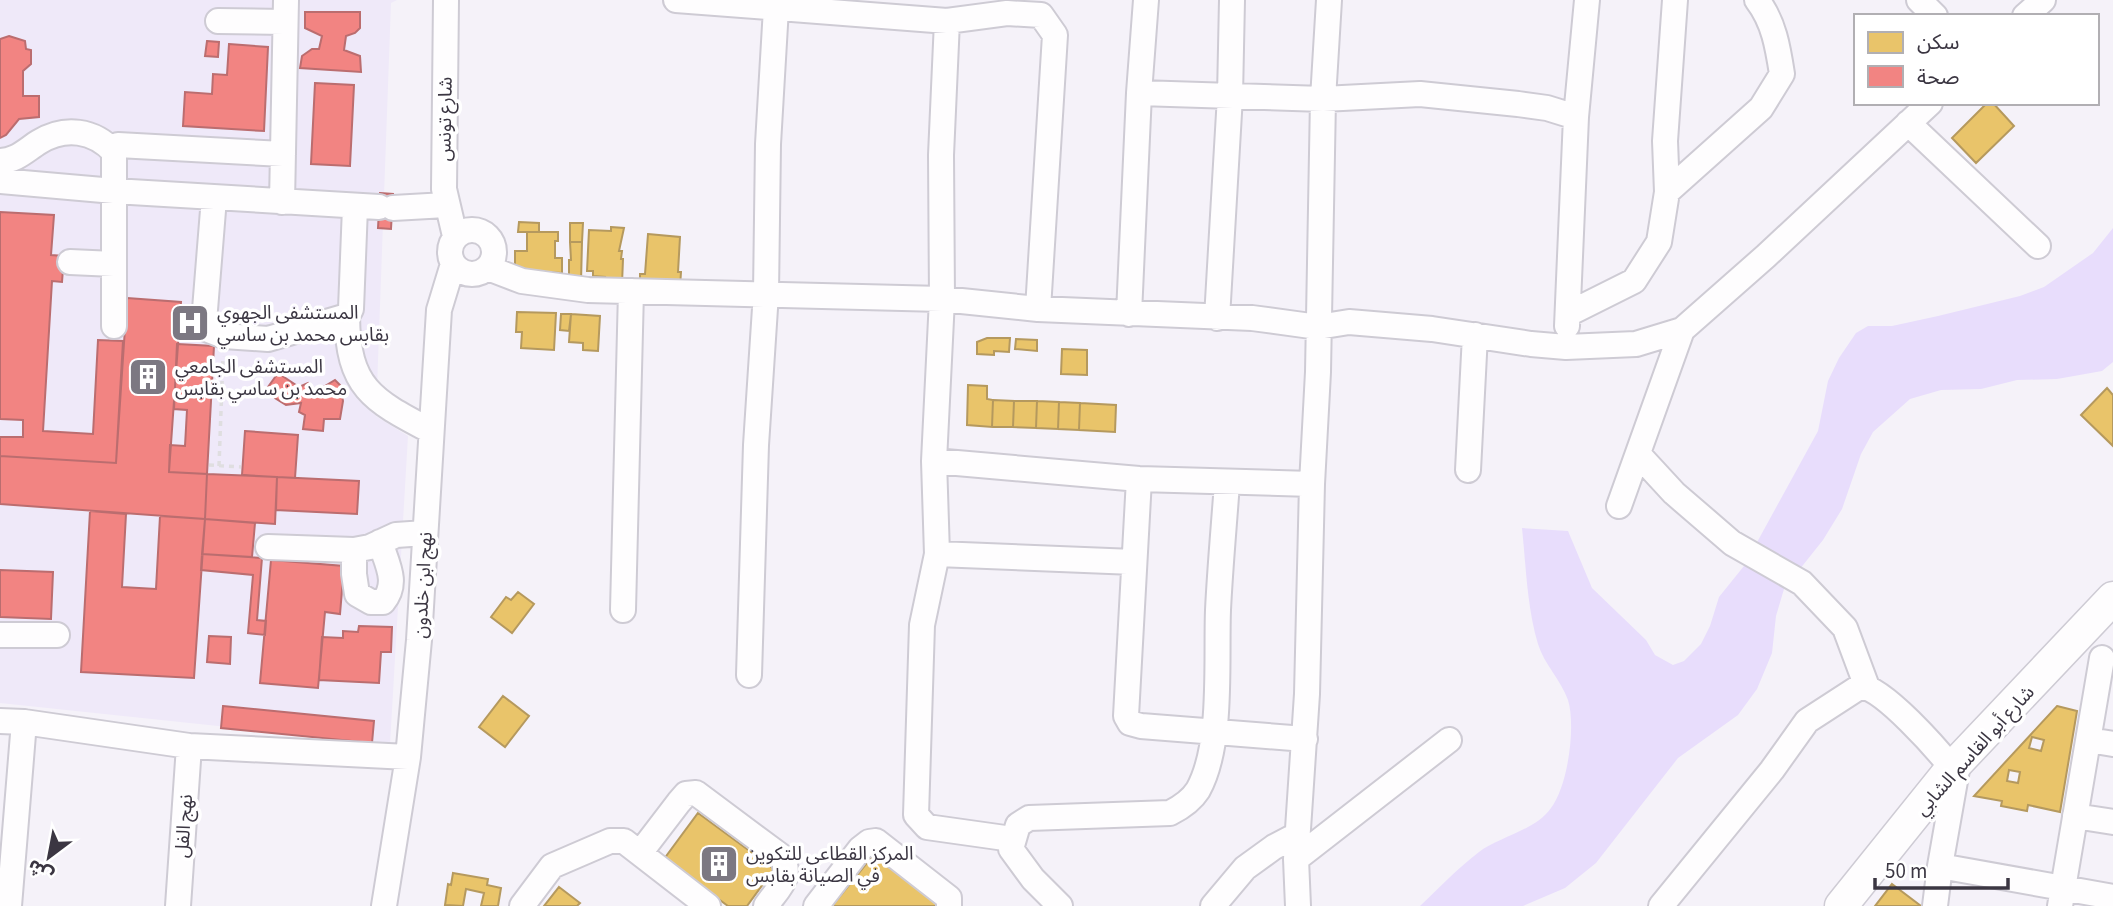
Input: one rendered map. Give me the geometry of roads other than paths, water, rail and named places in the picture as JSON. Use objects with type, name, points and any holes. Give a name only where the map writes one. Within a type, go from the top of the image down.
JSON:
[{"type":"main road","name":"شارع أبو القاسم الشابي","points":[[1841,906],[1955,766],[2113,598]]},
{"type":"street","name":"شارع تونس","points":[[446,0],[444,167],[446,205],[455,236]]},
{"type":"street","points":[[676,0],[947,21],[1007,13],[1041,15],[1055,35],[1038,309]]},
{"type":"street","points":[[1129,314],[1146,0]]},
{"type":"street","points":[[1217,318],[1230,96],[1232,0]]},
{"type":"street","points":[[1298,906],[1296,847],[1305,739],[1318,372],[1323,99],[1329,0]]},
{"type":"street","points":[[1566,347],[1576,117],[1587,0]]},
{"type":"street","points":[[1568,314],[1634,281],[1659,242],[1667,192],[1665,141],[1675,0]]},
{"type":"street","points":[[1667,192],[1760,107],[1782,75],[1777,45],[1766,11],[1757,0]]},
{"type":"street","points":[[1919,0],[1933,14]]},
{"type":"street","points":[[2027,14],[2043,0]]},
{"type":"street","points":[[749,675],[757,433],[766,293],[768,144],[776,8]]},
{"type":"street","points":[[218,21],[285,11],[282,202]]},
{"type":"street","points":[[947,21],[941,155],[942,299],[934,461],[937,554],[922,625],[916,815],[927,827],[1012,839]]},
{"type":"street","points":[[1139,93],[1323,99],[1420,94],[1518,103],[1576,117]]},
{"type":"street","points":[[488,268],[522,281],[550,286],[631,291],[942,299],[1038,309],[1252,318],[1318,327],[1349,322],[1433,329],[1566,347],[1636,344],[1682,330],[1766,256],[1928,105]]},
{"type":"street","points":[[1908,123],[2038,246]]},
{"type":"street","points":[[0,161],[9,161],[42,140],[79,131],[105,142],[114,152]]},
{"type":"street","points":[[114,326],[114,152],[118,145],[283,154]]},
{"type":"street","points":[[0,181],[282,202],[376,207],[446,205]]},
{"type":"street","points":[[214,198],[204,322],[206,329],[224,336],[268,339],[348,316]]},
{"type":"street","points":[[376,207],[348,316],[351,359],[366,387],[385,407],[431,431]]},
{"type":"street","points":[[471,229],[487,236],[494,252],[488,268],[481,272],[466,273],[453,264],[449,250],[455,236],[471,229]]},
{"type":"street","points":[[70,262],[114,264]]},
{"type":"street","name":"نهج ابن خلدون","points":[[384,906],[408,757],[439,310],[453,264]]},
{"type":"street","points":[[623,610],[631,291]]},
{"type":"street","points":[[1619,506],[1682,330]]},
{"type":"street","points":[[1468,470],[1475,335]]},
{"type":"street","points":[[1638,454],[1674,492],[1732,543],[1802,583],[1845,628],[1867,687],[1955,766],[1935,906]]},
{"type":"street","points":[[934,461],[1139,479],[1312,484]]},
{"type":"street","points":[[1139,479],[1126,716],[1130,723],[1305,739]]},
{"type":"street","points":[[1060,906],[1018,861],[1011,849],[1018,825],[1029,818],[1170,813],[1186,805],[1198,790],[1207,767],[1214,732],[1218,608],[1227,483]]},
{"type":"street","points":[[268,547],[354,550],[370,547],[396,535],[425,533]]},
{"type":"street","points":[[354,550],[357,594],[371,602],[383,602],[392,589],[380,542]]},
{"type":"street","points":[[937,554],[1133,562]]},
{"type":"street","points":[[0,635],[57,635]]},
{"type":"street","points":[[2061,897],[2075,816],[2101,742],[2107,659],[2078,637]]},
{"type":"street","points":[[1661,906],[1772,770],[1807,721],[1861,686],[1867,687]]},
{"type":"street","points":[[9,906],[12,722],[189,746],[408,757]]},
{"type":"street","points":[[1213,906],[1245,868],[1274,847],[1296,847],[1449,740]]},
{"type":"street","name":"نهج الفل","points":[[178,906],[189,746]]},
{"type":"street","points":[[640,853],[679,802],[687,794],[696,793],[782,856],[788,874],[766,906]]},
{"type":"street","points":[[2075,816],[2113,822]]},
{"type":"street","points":[[522,906],[552,866],[610,841],[624,841],[708,906]]},
{"type":"street","points":[[816,906],[860,849],[869,842],[876,841],[949,898],[949,906]]},
{"type":"street","points":[[1940,866],[2061,897],[2113,897]]},
{"type":"place","name":"المستشفى الجهوي بقابس محمد بن ساسي","points":[[190,323]]},
{"type":"place","name":"المستشفى الجامعي محمد بن ساسي بقابس","points":[[148,377]]},
{"type":"place","name":"المركز القطاعى للتكوين في الصيانة بقابس","points":[[719,864]]}]
